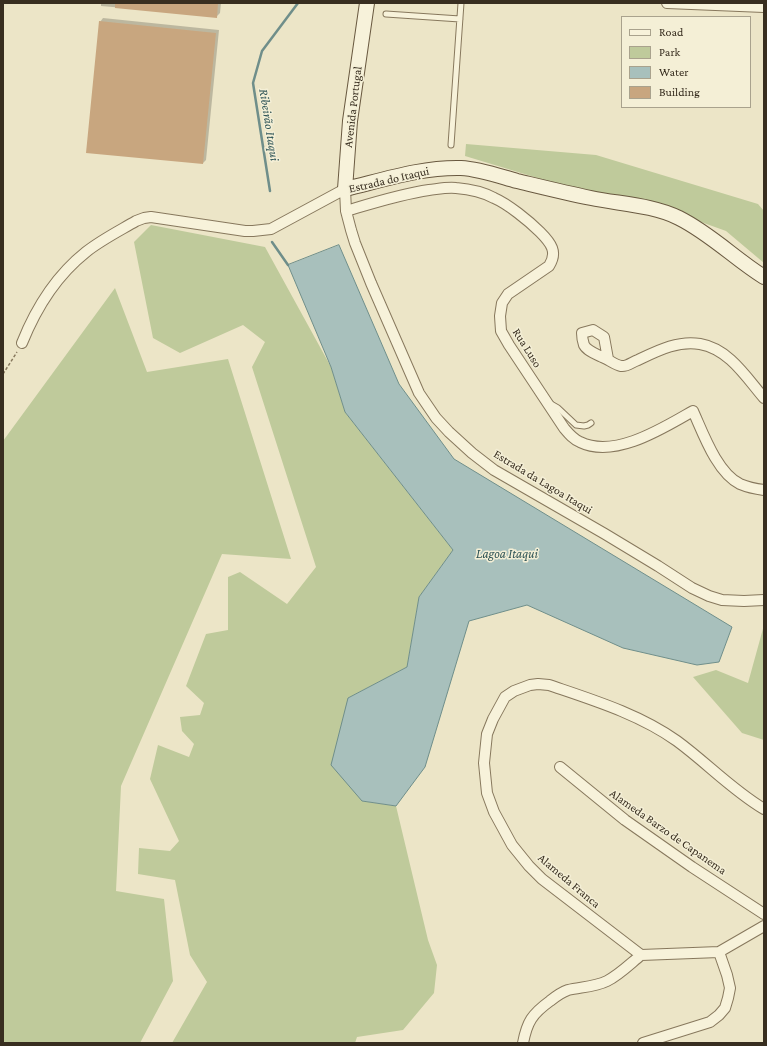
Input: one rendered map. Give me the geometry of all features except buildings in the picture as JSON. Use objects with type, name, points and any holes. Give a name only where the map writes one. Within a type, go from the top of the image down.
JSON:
[{"type":"street","name":"Avenida Portugal","points":[[346,211],[345,190],[350,121],[367,3]]},
{"type":"street","points":[[667,3],[764,7]]},
{"type":"street","name":"Estrada do Itaqui","points":[[22,343],[36,312],[63,273],[87,251],[136,221],[151,217],[245,231],[271,229],[345,190],[435,169],[461,168],[479,170],[556,191],[609,202],[635,205],[659,211],[679,218],[710,236],[764,277]]},
{"type":"street","name":"Rua Luso","points":[[346,211],[415,192],[441,188],[455,188],[473,191],[494,197],[506,205],[546,238],[552,248],[554,260],[550,266],[508,294],[502,303],[500,316],[501,331],[543,399],[571,437],[579,442],[597,447],[625,444],[644,437],[693,411],[711,450],[731,477],[740,484],[764,490]]},
{"type":"street","name":"Estrada da Lagoa Itaqui","points":[[346,211],[355,243],[371,283],[419,393],[436,418],[472,454],[494,470],[605,534],[692,588],[722,600],[764,600]]},
{"type":"street","points":[[608,360],[622,367],[678,344],[699,344],[710,347],[722,353],[736,364],[764,398]]},
{"type":"street","name":"Alameda Franca","points":[[641,955],[554,888],[529,866],[512,845],[494,812],[487,793],[484,764],[487,734],[493,719],[506,697],[514,691],[530,685],[549,685],[612,707],[654,727],[677,741],[740,793],[764,809]]},
{"type":"street","name":"Alameda Barzo de Capanema","points":[[560,767],[625,820],[692,867],[764,914]]},
{"type":"street","points":[[523,1043],[527,1027],[534,1015],[542,1006],[567,990],[605,982],[613,978],[641,955],[719,952],[764,926]]},
{"type":"street","points":[[643,1043],[710,1022],[725,1008],[730,988],[728,976],[719,952]]},
{"type":"lane","points":[[451,145],[461,3]]},
{"type":"lane","points":[[386,14],[460,19]]},
{"type":"lane","points":[[543,399],[558,408],[576,424],[584,426],[591,423]]},
{"type":"path","points":[[3,374],[22,343]]},
{"type":"green space","points":[[466,144],[596,155],[758,204],[764,211],[764,263],[726,231],[654,205],[574,189],[465,156]]},
{"type":"green space","points":[[151,225],[265,247],[331,367],[345,412],[453,550],[419,597],[407,667],[348,698],[362,801],[396,806],[428,940],[437,965],[434,993],[403,1030],[357,1037],[355,1043],[172,1043],[207,982],[190,955],[175,880],[138,874],[139,848],[170,851],[179,841],[150,779],[158,745],[189,757],[194,744],[182,731],[180,717],[200,715],[204,703],[186,686],[206,634],[228,630],[228,577],[240,572],[287,604],[316,567],[252,367],[265,342],[243,325],[180,353],[153,338],[134,242]]},
{"type":"green space","points":[[115,288],[147,372],[228,359],[291,559],[222,554],[121,786],[116,891],[164,899],[173,981],[140,1043],[3,1043],[3,441]]},
{"type":"green space","points":[[764,625],[764,740],[742,733],[693,677],[716,670],[748,683]]},
{"type":"water","name":"Lagoa Itaqui","points":[[339,245],[399,384],[454,459],[732,627],[719,662],[697,665],[623,648],[527,605],[469,621],[425,767],[396,806],[362,801],[331,765],[348,698],[407,667],[419,597],[453,550],[345,412],[331,367],[288,265]]},
{"type":"waterway","name":"Ribeirão Itaqui","points":[[270,191],[253,83],[262,51],[298,3]]},
{"type":"waterway","name":"Ribeirão Itaqui","points":[[272,242],[288,265]]}]
